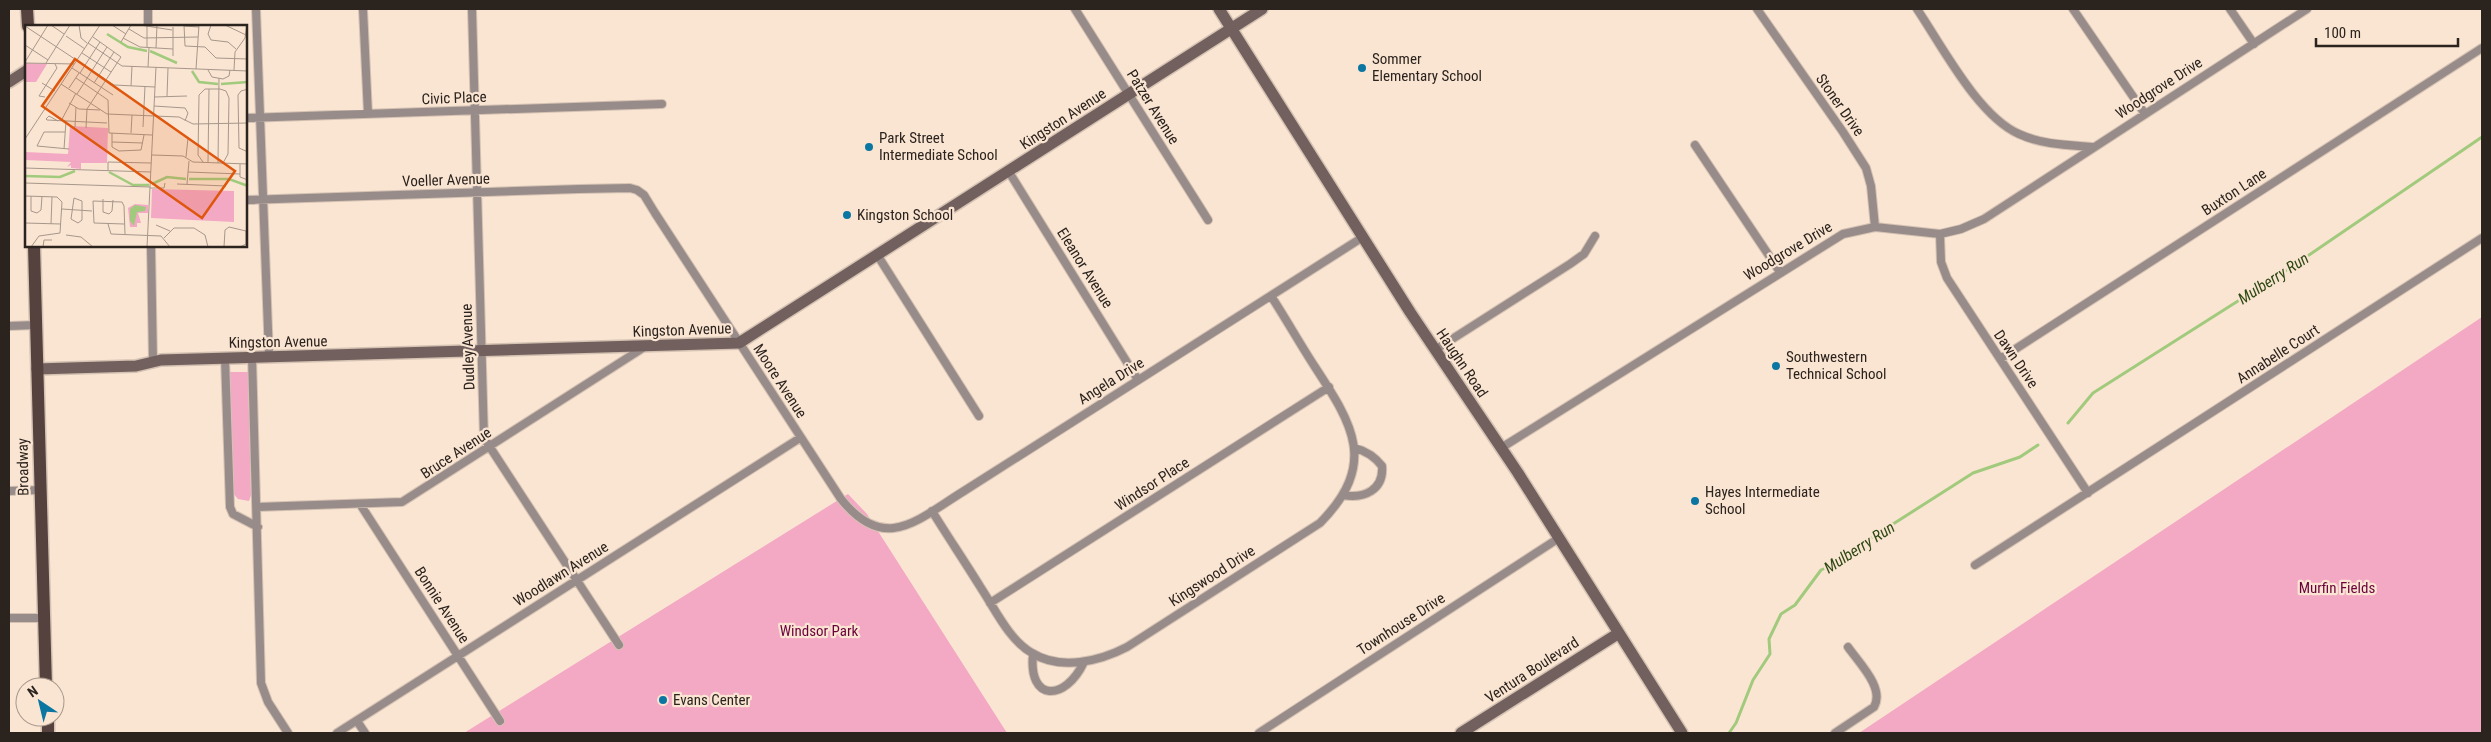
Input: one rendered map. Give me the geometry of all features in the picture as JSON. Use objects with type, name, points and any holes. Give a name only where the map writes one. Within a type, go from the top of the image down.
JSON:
[{"type":"main road","points":[[27,9],[28,25]]},
{"type":"main road","name":"Broadway","points":[[34,248],[46,677]]},
{"type":"street","points":[[148,9],[148,25]]},
{"type":"street","points":[[256,9],[269,356]]},
{"type":"street","points":[[363,9],[368,114]]},
{"type":"street","name":"Dudley Avenue","points":[[472,9],[484,438],[618,646]]},
{"type":"street","name":"Patzer Avenue","points":[[1075,9],[1208,220]]},
{"type":"street","name":"Haughn Road","points":[[1219,9],[1362,237],[1501,448],[1682,733]]},
{"type":"street","name":"Kingston Avenue","points":[[37,369],[136,366],[153,362],[269,356],[739,343],[1262,9]]},
{"type":"street","name":"Stoner Drive","points":[[1757,9],[1838,124],[1866,168],[1871,186],[1875,226]]},
{"type":"street","points":[[1917,9],[1972,91],[1997,120],[2013,131],[2032,139],[2058,145],[2094,147]]},
{"type":"street","points":[[2073,9],[2145,114]]},
{"type":"street","points":[[2230,9],[2254,44]]},
{"type":"street","name":"Woodgrove Drive","points":[[1501,448],[1843,234],[1875,226],[1940,234],[1956,231],[1984,219],[2306,9]]},
{"type":"street","name":"Buxton Lane","points":[[2000,359],[2482,48]]},
{"type":"street","points":[[9,82],[25,72]]},
{"type":"street","name":"Civic Place","points":[[248,118],[662,104]]},
{"type":"street","points":[[1695,145],[1780,272]]},
{"type":"street","name":"Eleanor Avenue","points":[[1009,172],[1138,380]]},
{"type":"street","name":"Voeller Avenue","points":[[248,200],[630,188],[644,195]]},
{"type":"street","name":"Moore Avenue","points":[[644,195],[841,499],[854,516],[868,524]]},
{"type":"street","name":"Dawn Drive","points":[[1940,234],[1942,262],[1947,278],[2088,493]]},
{"type":"street","points":[[1435,350],[1570,264],[1584,254],[1595,236]]},
{"type":"street","name":"Angela Drive","points":[[868,524],[877,528],[899,528],[908,525],[1362,237]]},
{"type":"street","name":"Annabelle Court","points":[[1975,565],[2482,238]]},
{"type":"street","points":[[150,248],[153,362]]},
{"type":"street","points":[[878,256],[979,416]]},
{"type":"street","name":"Kingswood Drive","points":[[1033,654],[1061,661],[1084,662],[1110,655],[1127,647],[1305,533],[1333,509],[1343,495],[1350,477],[1355,448],[1346,415],[1271,296]]},
{"type":"street","points":[[9,326],[36,325]]},
{"type":"street","name":"Bruce Avenue","points":[[257,507],[394,503],[410,499],[646,346]]},
{"type":"street","points":[[252,357],[261,683],[268,702],[288,733]]},
{"type":"street","points":[[225,358],[230,507],[233,514],[258,527]]},
{"type":"street","name":"Windsor Place","points":[[990,603],[1329,387]]},
{"type":"street","name":"Woodlawn Avenue","points":[[337,733],[800,438]]},
{"type":"street","points":[[1343,495],[1353,497],[1367,494],[1374,490],[1382,479],[1382,466],[1377,460],[1355,448]]},
{"type":"street","points":[[9,491],[40,490]]},
{"type":"street","name":"Bonnie Avenue","points":[[360,504],[500,721]]},
{"type":"street","points":[[932,511],[1005,625],[1033,654],[1035,677],[1042,688],[1049,692],[1060,691],[1079,672],[1084,662]]},
{"type":"street","name":"Townhouse Drive","points":[[1259,733],[1559,538]]},
{"type":"street","points":[[9,618],[44,618]]},
{"type":"street","name":"Ventura Boulevard","points":[[1461,733],[1619,633]]},
{"type":"street","points":[[1835,733],[1874,707],[1877,702],[1874,686],[1848,647]]},
{"type":"street","points":[[357,721],[365,733]]},
{"type":"green space","name":"Murfin Fields","points":[[2482,317],[2482,733],[1859,733]]},
{"type":"green space","points":[[230,372],[248,372],[251,495],[249,501],[238,499],[232,492]]},
{"type":"green space","name":"Windsor Park","points":[[848,494],[867,514],[1007,733],[464,733]]},
{"type":"waterway","name":"Mulberry Run","points":[[2068,423],[2093,393],[2290,268],[2482,137]]},
{"type":"waterway","name":"Mulberry Run","points":[[1729,733],[1736,723],[1753,680],[1770,654],[1769,639],[1781,614],[1795,605],[1821,570],[1848,558],[1868,540],[1973,473],[2020,457],[2038,445]]},
{"type":"place","name":"Sommer Elementary School","points":[[1362,68]]},
{"type":"place","name":"Park Street Intermediate School","points":[[869,147]]},
{"type":"place","name":"Kingston School","points":[[847,215]]},
{"type":"place","name":"Southwestern Technical School","points":[[1776,366]]},
{"type":"place","name":"Hayes Intermediate School","points":[[1695,501]]},
{"type":"place","name":"Evans Center","points":[[663,700]]}]
